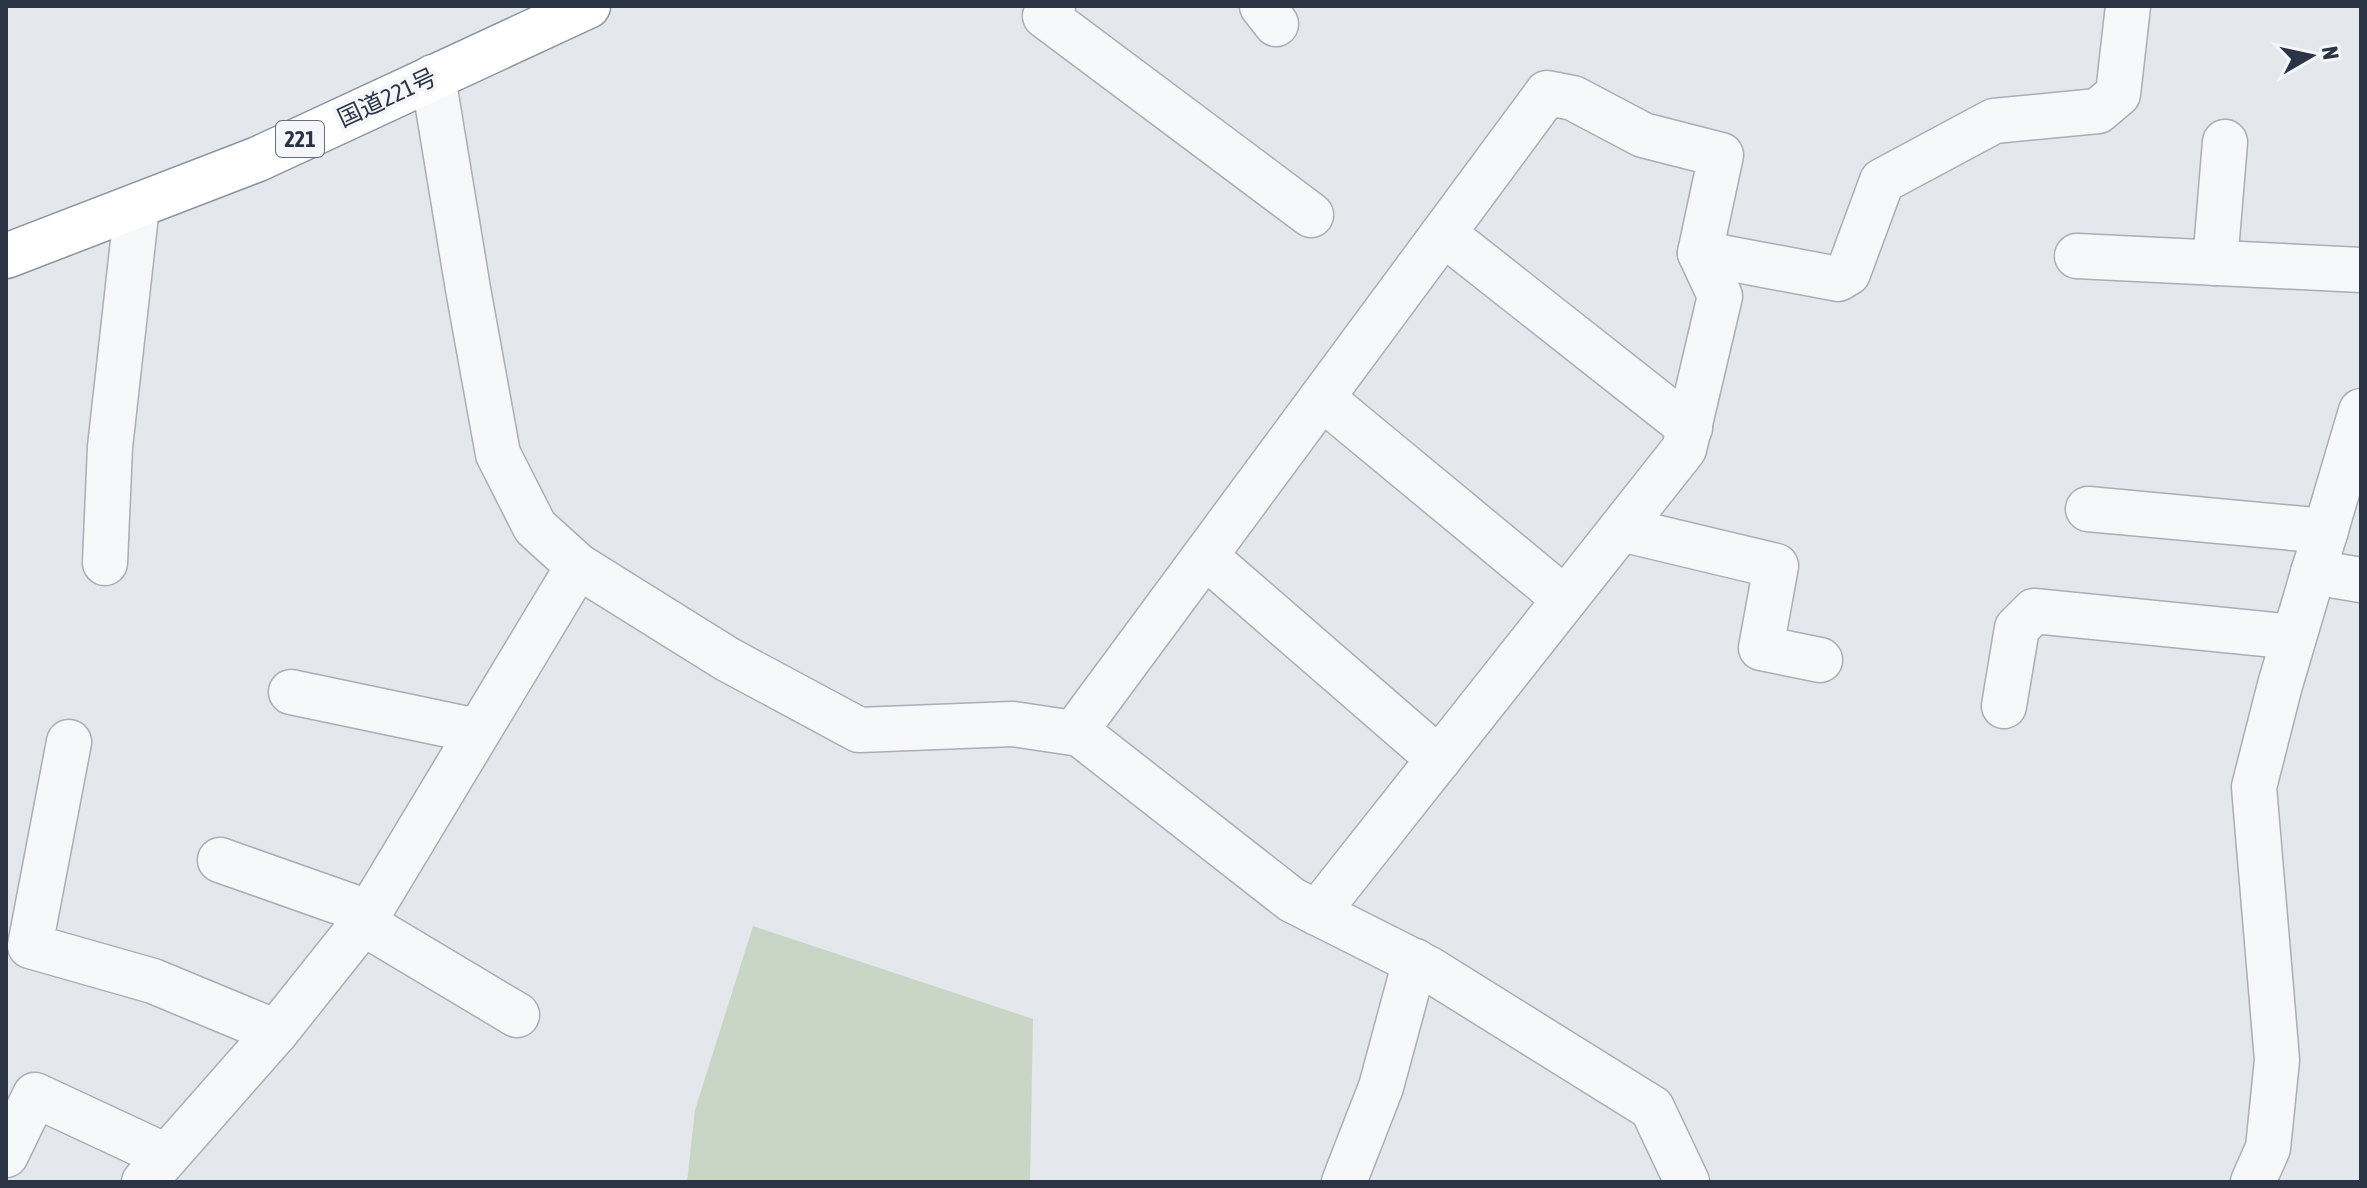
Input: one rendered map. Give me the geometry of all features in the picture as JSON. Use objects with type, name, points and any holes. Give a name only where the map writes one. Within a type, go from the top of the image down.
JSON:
[{"type":"highway","name":"国道221号","points":[[6,256],[258,159],[588,6]]},
{"type":"street","points":[[1053,6],[1045,16],[1311,215]]},
{"type":"street","points":[[1700,253],[1838,279],[1848,273],[1882,181],[1994,121],[2098,111],[2118,94],[2128,6]]},
{"type":"street","points":[[433,77],[498,454],[535,527],[578,566],[727,659],[859,730],[1013,724],[1080,734],[1292,900],[1415,961],[1652,1108],[1687,1182]]},
{"type":"street","points":[[1074,733],[1547,93],[1573,98],[1643,135],[1721,155],[1700,253],[1720,296],[1684,449],[1317,913]]},
{"type":"street","points":[[2215,263],[2225,142]]},
{"type":"street","points":[[105,563],[110,447],[137,206]]},
{"type":"street","points":[[1444,234],[1690,428]]},
{"type":"street","points":[[2077,256],[2361,270]]},
{"type":"street","points":[[1322,398],[1565,599]]},
{"type":"street","points":[[2253,1182],[2268,1148],[2277,1060],[2254,787],[2294,637],[2361,411]]},
{"type":"street","points":[[2088,509],[2326,531]]},
{"type":"street","points":[[1621,529],[1776,566],[1761,648],[1820,660]]},
{"type":"street","points":[[1205,556],[1439,759]]},
{"type":"street","points":[[6,1155],[35,1095],[155,1169],[276,1032],[366,918],[578,566]]},
{"type":"street","points":[[2313,572],[2361,580]]},
{"type":"street","points":[[2004,706],[2017,628],[2034,611],[2294,637]]},
{"type":"street","points":[[291,692],[477,731]]},
{"type":"street","points":[[69,742],[30,946],[153,981],[276,1032]]},
{"type":"street","points":[[220,860],[366,918],[517,1015]]},
{"type":"street","points":[[1344,1182],[1381,1087],[1415,961]]},
{"type":"green space","points":[[753,926],[1033,1019],[1030,1182],[687,1182],[695,1110]]}]
